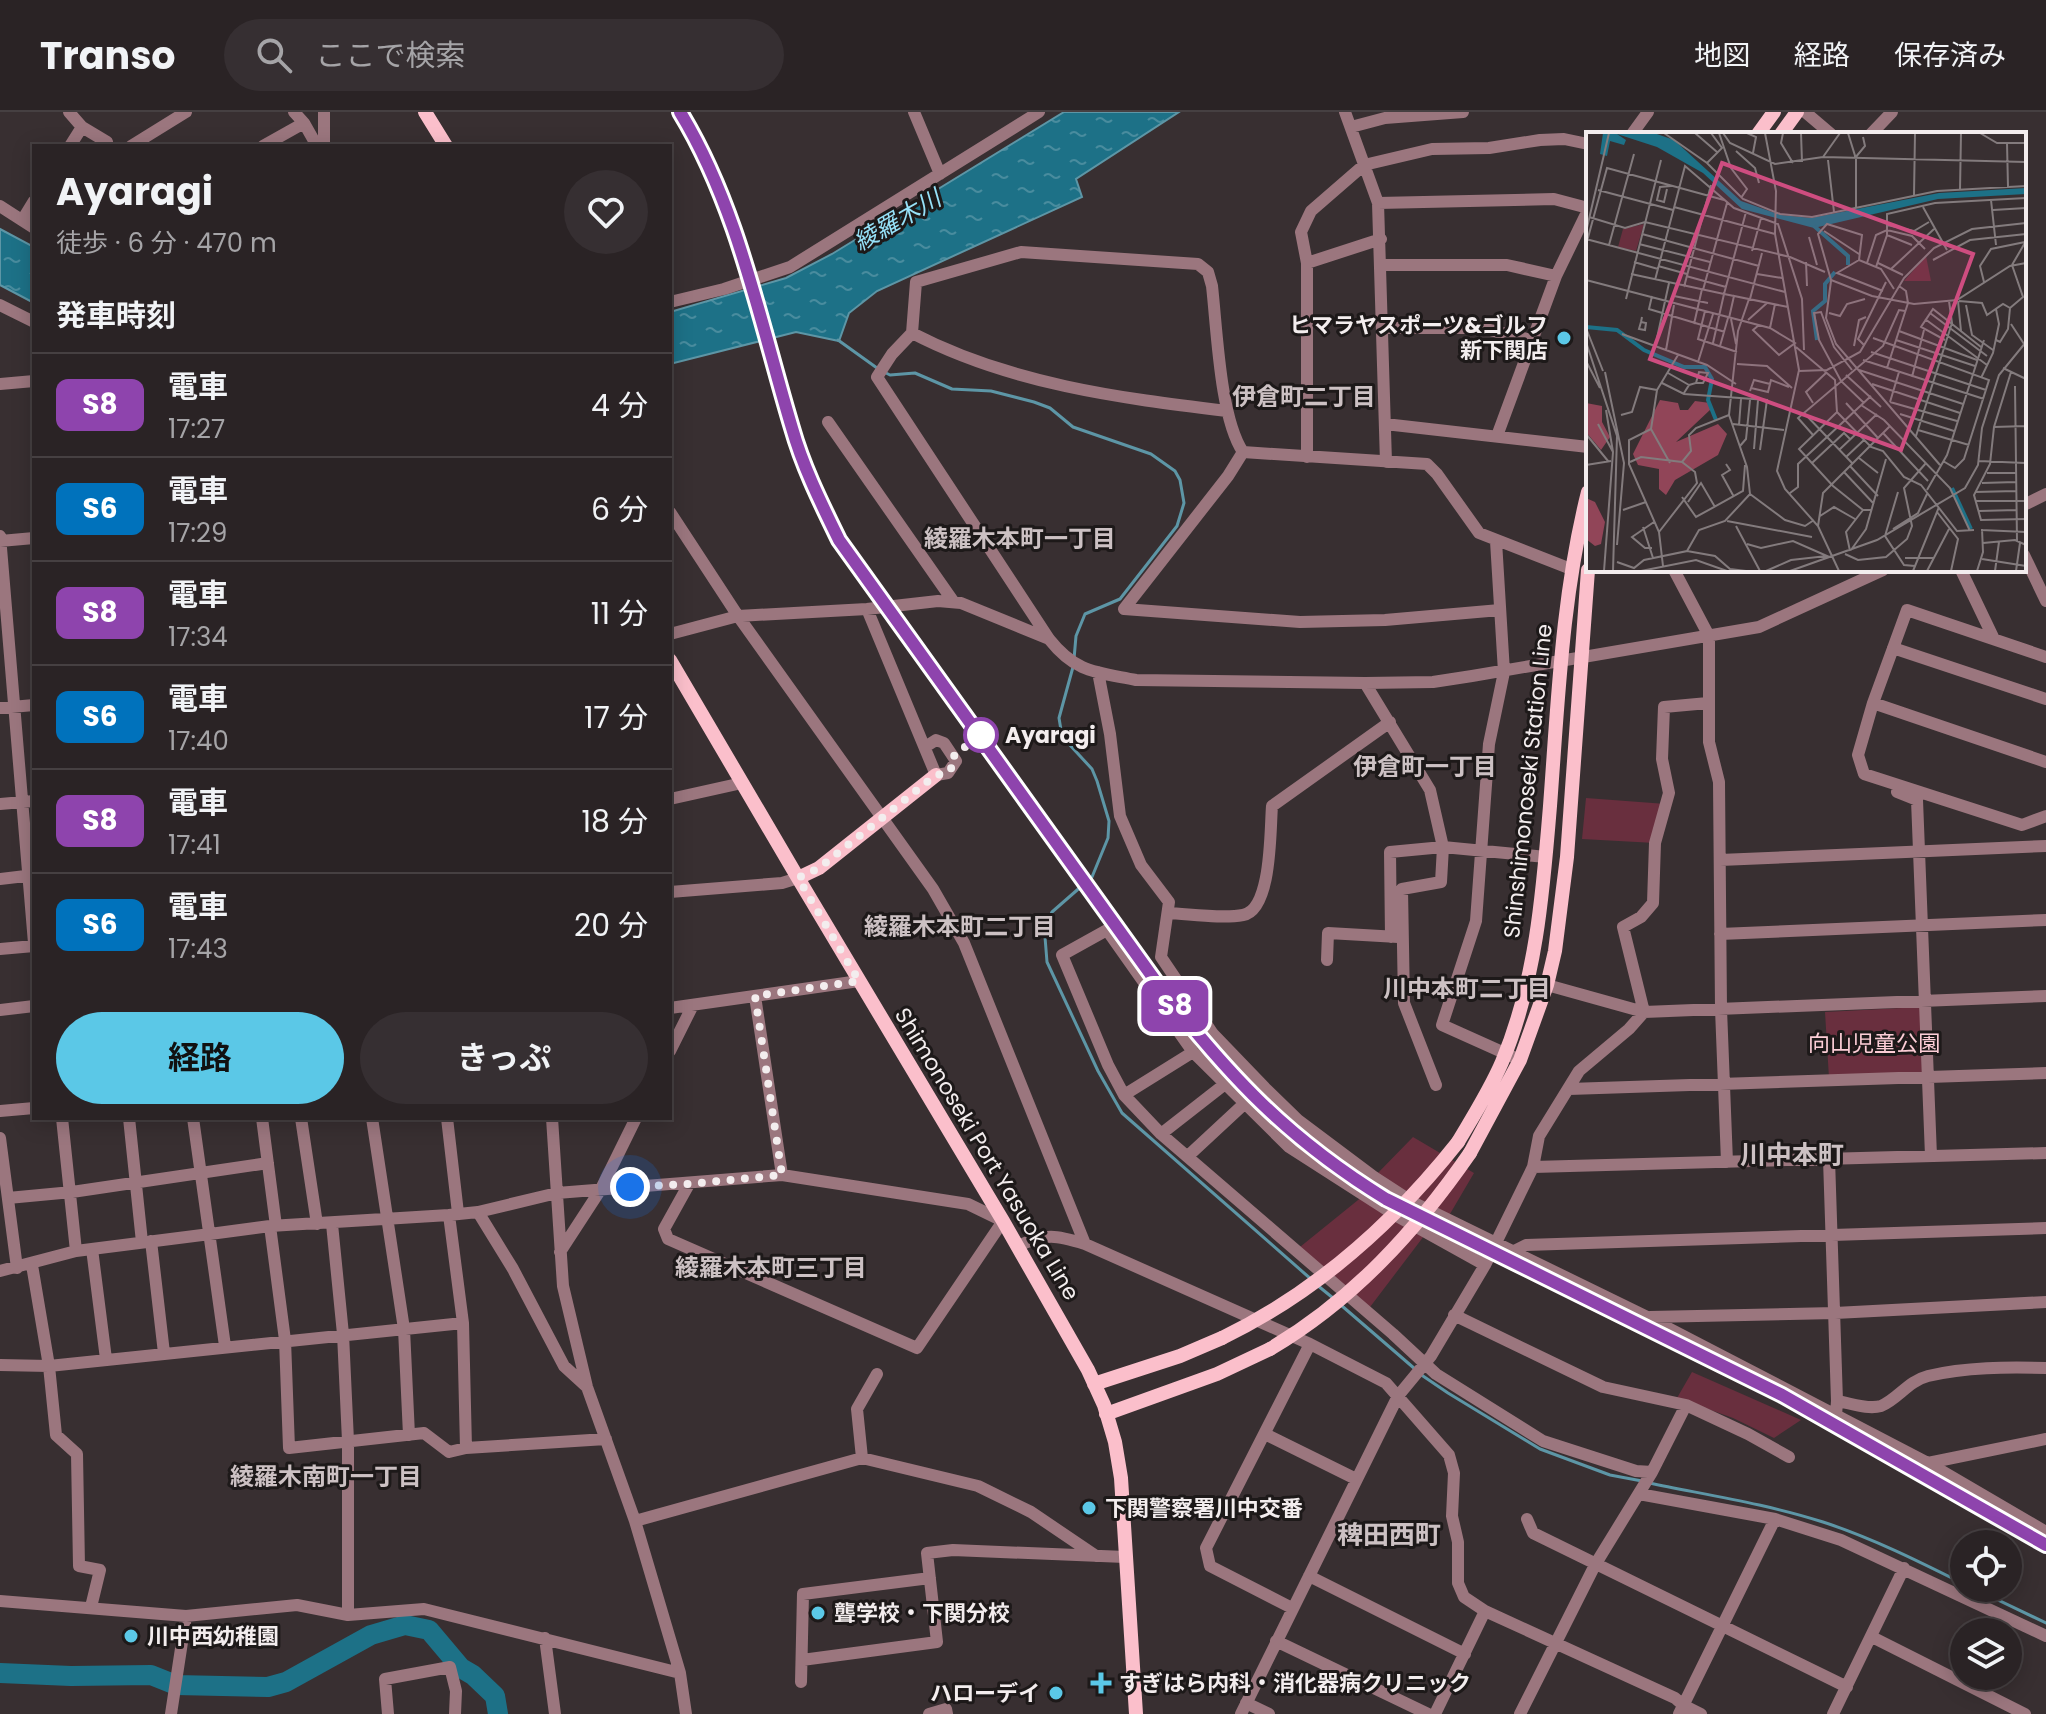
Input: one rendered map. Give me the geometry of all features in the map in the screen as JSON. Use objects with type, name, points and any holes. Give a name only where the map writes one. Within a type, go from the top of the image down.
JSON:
[{"type":"main road","points":[[425,112],[445,144]]},
{"type":"main road","points":[[1759,132],[1774,112]]},
{"type":"main road","points":[[1782,132],[1797,112]]},
{"type":"main road","name":"Shinshimonoseki Station Line","points":[[1094,1384],[1180,1356],[1222,1338],[1289,1302],[1351,1255],[1421,1189],[1458,1142],[1485,1097],[1505,1054],[1520,1009],[1543,905],[1561,661],[1571,569],[1586,501]]},
{"type":"main road","name":"Shinshimonoseki Station Line","points":[[1106,1414],[1217,1374],[1302,1330],[1382,1262],[1439,1198],[1470,1153],[1520,1060],[1547,985],[1555,951],[1567,857],[1588,572]]},
{"type":"main road","name":"Shimonoseki Port Yasuoka Line","points":[[672,663],[1018,1246],[1094,1384],[1106,1414],[1121,1478],[1136,1714]]},
{"type":"main road","points":[[798,878],[819,868],[936,775]]},
{"type":"street","points":[[69,112],[82,127],[107,144]]},
{"type":"street","points":[[134,144],[171,116],[186,112]]},
{"type":"street","points":[[294,112],[316,144]]},
{"type":"street","points":[[324,112],[324,144]]},
{"type":"street","points":[[914,112],[940,174]]},
{"type":"street","points":[[672,302],[724,289],[790,267],[1039,112]]},
{"type":"street","points":[[1345,112],[1378,203],[1386,462]]},
{"type":"street","points":[[1351,127],[1385,118],[1431,112],[1463,112]]},
{"type":"street","points":[[1633,132],[1648,112]]},
{"type":"street","points":[[1805,112],[1829,132]]},
{"type":"street","points":[[1873,132],[1892,112]]},
{"type":"street","points":[[267,144],[304,123]]},
{"type":"street","points":[[71,144],[82,127]]},
{"type":"street","points":[[1307,457],[1307,263],[1301,232],[1311,211],[1364,165],[1432,149],[1489,148],[1552,140],[1586,144]]},
{"type":"street","points":[[1378,203],[1554,199],[1586,208]]},
{"type":"street","points":[[23,219],[32,204]]},
{"type":"street","points":[[0,206],[32,226]]},
{"type":"street","points":[[1497,436],[1556,276],[1586,213]]},
{"type":"street","points":[[1307,263],[1381,239]]},
{"type":"street","points":[[1571,569],[1479,533],[1427,464],[1243,452],[1233,438],[1227,411],[1212,286],[1208,272],[1198,264],[1021,252],[916,282],[912,333],[877,377],[1049,639],[1066,659],[1098,672],[1136,680],[1433,682],[1504,672],[1759,627],[1868,573]]},
{"type":"street","points":[[1381,265],[1507,265],[1556,276]]},
{"type":"street","points":[[0,305],[32,321]]},
{"type":"street","points":[[1383,328],[1482,328],[1531,340]]},
{"type":"street","points":[[912,333],[950,352],[1041,382],[1120,399],[1227,411]]},
{"type":"street","points":[[0,384],[32,381]]},
{"type":"street","points":[[828,422],[953,601]]},
{"type":"street","points":[[1385,424],[1586,447]]},
{"type":"street","points":[[1243,452],[1228,476],[1124,609],[1300,622],[1385,620],[1500,610]]},
{"type":"street","points":[[2026,504],[2046,494]]},
{"type":"street","points":[[672,515],[738,616],[933,889],[964,943],[1085,1244]]},
{"type":"street","points":[[32,538],[0,540],[14,707],[28,802],[32,899]]},
{"type":"street","points":[[1496,541],[1504,672],[1489,744],[1476,921],[1442,1025],[1520,1060]]},
{"type":"street","points":[[2026,559],[2046,601]]},
{"type":"street","points":[[1675,572],[1709,636],[1709,742],[1719,782],[1721,1009],[1727,1162]]},
{"type":"street","points":[[1962,572],[1994,639]]},
{"type":"street","points":[[672,633],[738,616],[953,601],[1049,639]]},
{"type":"street","points":[[867,609],[936,775],[948,773],[956,761],[944,743],[936,740],[925,747]]},
{"type":"street","points":[[2046,657],[1907,610],[1873,703],[1858,755],[1864,774],[1879,779],[2022,825],[2046,816]]},
{"type":"street","points":[[1893,648],[2046,699]]},
{"type":"street","points":[[1098,672],[1110,734],[1120,816],[1141,865],[1169,902],[1161,957],[1213,1034],[1298,1120],[1414,1203],[1647,1317],[1928,1463],[2046,1532]]},
{"type":"street","points":[[1365,683],[1430,790],[1443,847],[1441,882],[1402,889],[1396,937]]},
{"type":"street","points":[[1644,1012],[1623,927],[1641,917],[1653,903],[1655,843],[1669,793],[1662,759],[1664,707],[1708,703]]},
{"type":"street","points":[[1873,703],[2046,762]]},
{"type":"street","points":[[0,708],[32,705]]},
{"type":"street","points":[[1168,913],[1245,915],[1256,908],[1266,880],[1272,806],[1390,722]]},
{"type":"street","points":[[1879,779],[1889,789],[1917,800],[1931,1156]]},
{"type":"street","points":[[672,799],[742,783]]},
{"type":"street","points":[[0,804],[28,802]]},
{"type":"street","points":[[1720,860],[2046,846]]},
{"type":"street","points":[[1436,1085],[1404,1003],[1390,852],[1443,847],[1546,857]]},
{"type":"street","points":[[0,879],[31,876]]},
{"type":"street","points":[[672,892],[782,883],[798,878]]},
{"type":"street","points":[[1720,934],[2046,920]]},
{"type":"street","points":[[1485,1265],[1337,1180],[1289,1147],[1193,1052],[1107,930],[1062,955],[1108,1065],[1124,1095],[1161,1134],[1420,1369],[1436,1374],[1543,1441],[1574,1453],[1651,1474]]},
{"type":"street","points":[[1327,960],[1328,933],[1396,937]]},
{"type":"street","points":[[0,949],[32,944]]},
{"type":"street","points":[[672,1008],[859,981]]},
{"type":"street","points":[[1547,985],[1644,1012],[2046,996]]},
{"type":"street","points":[[755,996],[782,1175]]},
{"type":"street","points":[[672,1047],[693,1005]]},
{"type":"street","points":[[0,1010],[32,1006]]},
{"type":"street","points":[[1269,1714],[1244,1709],[1398,1396],[1420,1369],[1485,1265],[1533,1167],[1539,1136],[1579,1071],[1629,1029],[1644,1012]]},
{"type":"street","points":[[1124,1095],[1193,1052]]},
{"type":"street","points":[[1569,1089],[2046,1073]]},
{"type":"street","points":[[1161,1134],[1225,1084]]},
{"type":"street","points":[[1188,1156],[1244,1104]]},
{"type":"street","points":[[0,1111],[32,1108]]},
{"type":"street","points":[[62,1120],[76,1251]]},
{"type":"street","points":[[129,1120],[135,1183],[164,1353]]},
{"type":"street","points":[[193,1120],[225,1346]]},
{"type":"street","points":[[262,1120],[285,1340],[289,1448],[424,1433],[449,1452],[466,1448],[606,1439]]},
{"type":"street","points":[[301,1120],[317,1224]]},
{"type":"street","points":[[372,1120],[404,1329],[409,1435]]},
{"type":"street","points":[[447,1120],[463,1323],[466,1448]]},
{"type":"street","points":[[552,1120],[563,1286],[587,1387],[635,1521],[680,1673],[686,1714]]},
{"type":"street","points":[[560,1252],[601,1189],[635,1120]]},
{"type":"street","points":[[0,1138],[17,1268]]},
{"type":"street","points":[[1533,1167],[2046,1153]]},
{"type":"street","points":[[1829,1159],[1836,1416]]},
{"type":"street","points":[[8,1198],[72,1192],[268,1163]]},
{"type":"street","points":[[0,1271],[76,1251],[273,1226],[478,1212],[557,1193],[782,1175],[968,1204],[1003,1221],[917,1348],[668,1239],[664,1229],[689,1184]]},
{"type":"street","points":[[478,1212],[513,1269],[564,1366],[587,1387]]},
{"type":"street","points":[[332,1224],[343,1334],[348,1441],[348,1615]]},
{"type":"street","points":[[1514,1251],[1526,1245],[2046,1228]]},
{"type":"street","points":[[1018,1246],[1037,1237],[1057,1235],[1085,1244],[1310,1344],[1386,1383],[1449,1455],[1454,1473],[1452,1516],[1458,1542],[1458,1583],[1464,1597],[1485,1611],[1675,1698],[1681,1710]]},
{"type":"street","points":[[92,1249],[106,1359]]},
{"type":"street","points":[[32,1265],[49,1366],[56,1435],[77,1454],[79,1566],[100,1570],[91,1607]]},
{"type":"street","points":[[1647,1317],[1835,1313],[2046,1302]]},
{"type":"street","points":[[1454,1315],[1603,1387],[1686,1405],[1789,1457]]},
{"type":"street","points":[[0,1365],[49,1366],[463,1323]]},
{"type":"street","points":[[1292,1608],[1210,1566],[1206,1548],[1310,1344]]},
{"type":"street","points":[[1837,1401],[1881,1406],[1911,1382],[1927,1376],[1967,1370],[2046,1368]]},
{"type":"street","points":[[862,1458],[857,1409],[877,1374]]},
{"type":"street","points":[[1520,1714],[1595,1565],[1641,1492],[1686,1405]]},
{"type":"street","points":[[1265,1434],[1356,1479]]},
{"type":"street","points":[[1928,1463],[2046,1439]]},
{"type":"street","points":[[635,1521],[862,1458],[978,1486],[1031,1512],[1096,1556]]},
{"type":"street","points":[[1641,1492],[1775,1519],[1841,1540],[2046,1636]]},
{"type":"street","points":[[1527,1519],[1533,1533],[1847,1687]]},
{"type":"street","points":[[1681,1710],[1775,1519]]},
{"type":"street","points":[[802,1660],[937,1642],[927,1553],[953,1550],[1125,1557]]},
{"type":"street","points":[[1833,1714],[1904,1568]]},
{"type":"street","points":[[1309,1576],[1465,1654]]},
{"type":"street","points":[[801,1682],[803,1594],[930,1578]]},
{"type":"street","points":[[0,1601],[186,1616],[297,1605],[348,1615],[424,1609],[680,1673]]},
{"type":"street","points":[[1435,1714],[1485,1611]]},
{"type":"street","points":[[171,1714],[186,1616]]},
{"type":"street","points":[[1872,1637],[2025,1714]]},
{"type":"street","points":[[545,1638],[555,1714]]},
{"type":"street","points":[[1276,1641],[1428,1714]]},
{"type":"street","points":[[388,1714],[385,1679],[450,1667],[456,1691],[455,1714]]},
{"type":"street","points":[[929,1714],[946,1709],[947,1714]]},
{"type":"street","points":[[1681,1710],[1701,1714]]},
{"type":"green space","points":[[1586,798],[1666,804],[1655,843],[1582,839]]},
{"type":"green space","name":"向山児童公園","points":[[1921,1007],[1924,1071],[1829,1078],[1825,1012]]},
{"type":"green space","points":[[1413,1137],[1474,1173],[1447,1219],[1374,1177]]},
{"type":"green space","points":[[1363,1196],[1427,1232],[1367,1311],[1295,1251]]},
{"type":"green space","points":[[1692,1372],[1801,1420],[1774,1438],[1733,1418],[1677,1398]]},
{"type":"water","name":"綾羅木川","points":[[1064,112],[1179,112],[1076,179],[1082,197],[877,291],[849,313],[839,341],[796,332],[672,363],[672,311],[786,278],[832,254]]},
{"type":"water","points":[[0,229],[32,246],[32,302],[0,285]]},
{"type":"waterway","points":[[838,340],[877,368]]},
{"type":"waterway","points":[[884,372],[890,375],[915,373],[952,389],[991,391],[1034,402],[1050,408],[1073,427],[1151,454],[1175,471],[1184,503],[1177,526],[1120,599],[1085,614],[1076,636],[1074,659]]},
{"type":"waterway","points":[[1073,667],[1059,718],[1061,730],[1068,743],[1092,769],[1109,821],[1108,838],[1092,877],[1052,912],[1046,925],[1047,962],[1098,1071],[1122,1113],[1312,1280]]},
{"type":"waterway","points":[[1317,1285],[1333,1298]]},
{"type":"waterway","points":[[1342,1306],[1415,1369]]},
{"type":"waterway","points":[[1420,1374],[1540,1449],[1610,1475],[1642,1481]]},
{"type":"waterway","points":[[1649,1483],[1759,1505],[1823,1522],[1950,1577]]},
{"type":"waterway","points":[[2002,1602],[2046,1623]]},
{"type":"waterway","points":[[0,1673],[151,1675],[176,1685],[268,1687],[286,1682],[371,1635],[405,1625],[429,1630],[461,1668],[495,1696],[498,1714]]},
{"type":"railway","points":[[680,112],[709,168],[733,228],[803,461],[839,540],[1159,986],[1243,1086],[1310,1148],[1386,1199],[1782,1395],[2046,1545]]},
{"type":"train","name":"S8","points":[[680,112],[715,181],[770,348],[792,430],[817,496],[839,540],[1159,986],[1200,1038],[1255,1099],[1300,1141],[1386,1199],[1782,1395],[2046,1545]]},
{"type":"place","name":"ヒマラヤスポーツ&ゴルフ 新下関店","points":[[1564,338]]},
{"type":"place","name":"Ayaragi","points":[[981,735]]},
{"type":"place","name":"下関警察署川中交番","points":[[1089,1508]]},
{"type":"place","name":"聾学校・下関分校","points":[[818,1613]]},
{"type":"place","name":"川中西幼稚園","points":[[131,1636]]},
{"type":"place","name":"すぎはら内科・消化器病クリニック","points":[[1101,1683]]},
{"type":"place","name":"ハローデイ","points":[[1056,1693]]},
{"type":"district","name":"伊倉町二丁目","points":[[1304,396]]},
{"type":"district","name":"綾羅木本町一丁目","points":[[1020,538]]},
{"type":"district","name":"伊倉町一丁目","points":[[1425,766]]},
{"type":"district","name":"綾羅木本町二丁目","points":[[960,926]]},
{"type":"district","name":"川中本町二丁目","points":[[1467,988]]},
{"type":"district","name":"川中本町","points":[[1792,1155]]},
{"type":"district","name":"綾羅木本町三丁目","points":[[771,1267]]},
{"type":"district","name":"綾羅木南町一丁目","points":[[326,1476]]},
{"type":"district","name":"稗田西町","points":[[1389,1535]]},
{"type":"route","points":[[630,1187],[782,1175],[755,996],[859,981],[798,878],[819,868],[936,775],[948,773],[956,761],[954,755],[981,735]]}]
